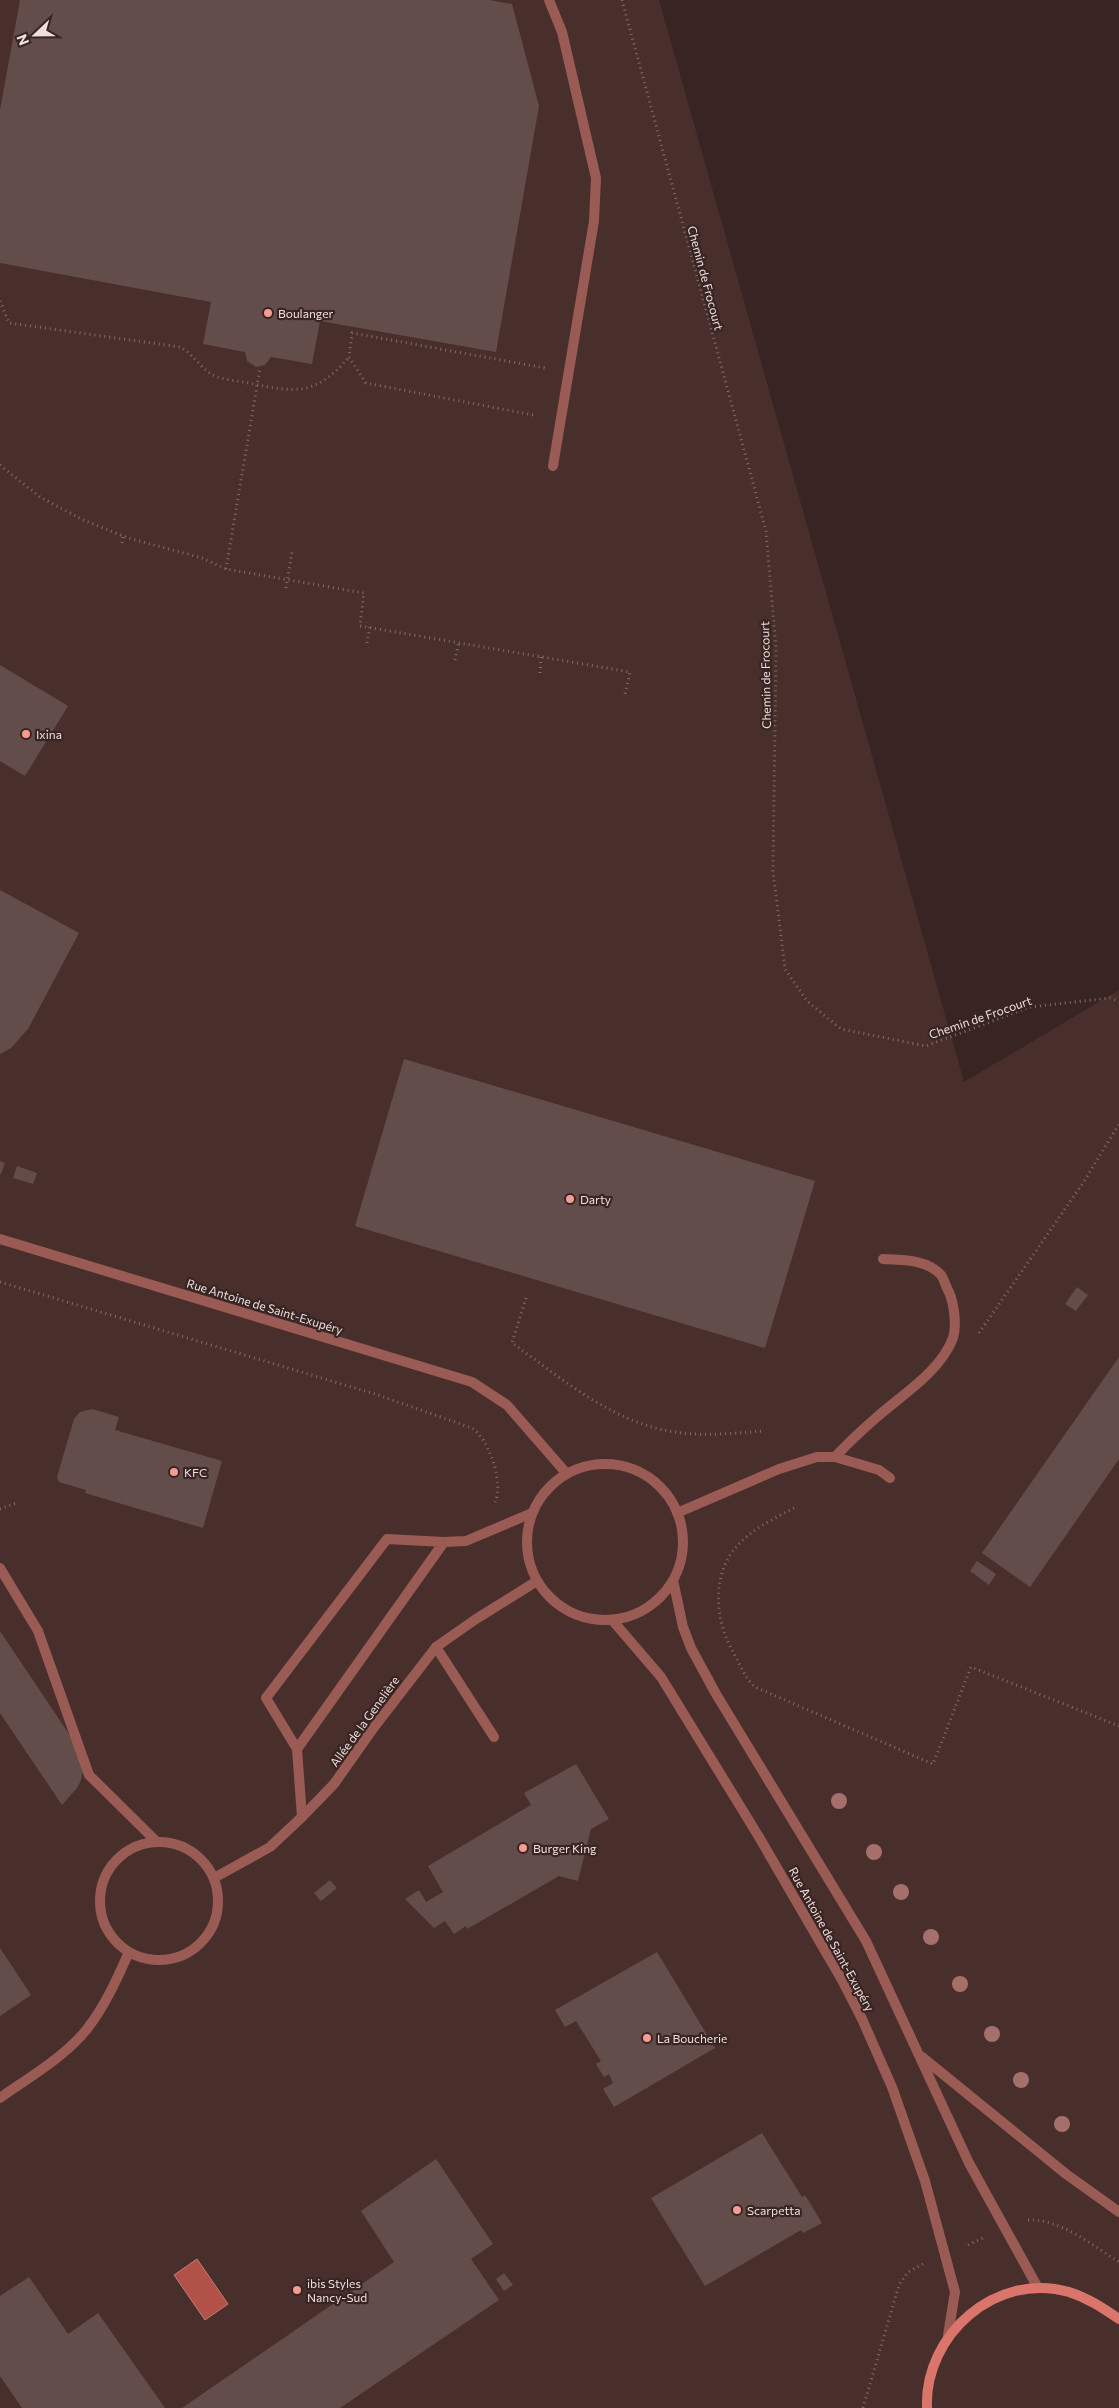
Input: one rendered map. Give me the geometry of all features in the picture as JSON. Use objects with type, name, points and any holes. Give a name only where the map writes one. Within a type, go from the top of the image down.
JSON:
[{"type":"main road","points":[[927,2408],[930,2374],[948,2335],[966,2316],[988,2301],[1012,2292],[1038,2288],[1068,2292],[1097,2303],[1119,2320]]},
{"type":"street","points":[[549,0],[562,32],[596,178],[594,221],[553,466]]},
{"type":"street","name":"Rue Antoine de Saint-Exupéry","points":[[0,1239],[472,1382],[507,1405],[567,1474]]},
{"type":"street","points":[[835,1457],[878,1416],[913,1388],[947,1351],[954,1336],[954,1317],[950,1296],[940,1275],[925,1264],[907,1260],[883,1259]]},
{"type":"street","points":[[677,1513],[779,1469],[816,1457],[835,1457],[879,1470],[890,1478]]},
{"type":"street","points":[[609,1464],[631,1468],[650,1478],[666,1494],[677,1513],[683,1535],[682,1559],[673,1580],[662,1596],[648,1608],[631,1616],[613,1621],[577,1616],[547,1596],[537,1581],[528,1559],[527,1536],[532,1513],[540,1497],[552,1484],[567,1474],[588,1466],[609,1464]]},
{"type":"street","points":[[302,1818],[297,1749],[266,1698],[387,1538],[444,1542],[466,1541],[532,1513]]},
{"type":"street","points":[[297,1749],[444,1542]]},
{"type":"street","points":[[0,1568],[38,1631],[88,1775],[157,1842]]},
{"type":"street","name":"Rue Antoine de Saint-Exupéry","points":[[673,1580],[683,1627],[700,1665],[866,1941],[969,2163],[1038,2288]]},
{"type":"street","name":"Allée de la Genelière","points":[[214,1878],[270,1847],[302,1818],[334,1784],[436,1648],[460,1629],[537,1581]]},
{"type":"street","name":"Rue Antoine de Saint-Exupéry","points":[[613,1621],[661,1677],[759,1837],[842,1980],[862,2019],[892,2087],[918,2162],[955,2292],[948,2335]]},
{"type":"street","points":[[436,1648],[494,1737]]},
{"type":"street","points":[[171,1843],[185,1848],[207,1866],[214,1878],[218,1895],[218,1911],[213,1927],[191,1951],[176,1958],[160,1961],[144,1959],[129,1952],[116,1943],[102,1918],[101,1888],[106,1874],[115,1861],[127,1851],[142,1844],[171,1843]]},
{"type":"street","points":[[0,2098],[71,2046],[86,2030],[113,1988],[129,1952]]},
{"type":"street","points":[[919,2054],[1066,2174],[1119,2212]]},
{"type":"path","name":"Chemin de Frocourt","points":[[622,0],[766,531],[776,650],[773,871],[785,969],[807,1001],[841,1029],[926,1046],[1030,1007],[1110,998],[1119,1001]]},
{"type":"path","points":[[0,301],[9,323],[180,347],[191,353],[214,376],[295,391],[312,386],[339,368],[349,357],[352,332],[548,368]]},
{"type":"path","points":[[349,357],[366,383],[533,414]]},
{"type":"path","points":[[226,568],[260,368]]},
{"type":"path","points":[[0,465],[40,497],[92,524],[123,535],[202,558],[226,568],[287,581],[364,593],[360,626],[630,672],[625,694]]},
{"type":"path","points":[[16,478],[17,471]]},
{"type":"path","points":[[92,519],[92,524]]},
{"type":"path","points":[[122,543],[123,535]]},
{"type":"path","points":[[172,549],[173,543]]},
{"type":"path","points":[[286,588],[292,552]]},
{"type":"path","points":[[200,565],[202,558]]},
{"type":"path","points":[[367,643],[370,627]]},
{"type":"path","points":[[455,660],[459,642]]},
{"type":"path","points":[[540,673],[541,657]]},
{"type":"path","points":[[975,1339],[1083,1183],[1119,1124]]},
{"type":"path","points":[[0,1282],[375,1394],[472,1428],[480,1433],[489,1448],[495,1469],[497,1497],[492,1507]]},
{"type":"path","points":[[526,1298],[512,1343],[618,1416],[659,1429],[684,1434],[763,1431]]},
{"type":"path","points":[[0,1509],[16,1503]]},
{"type":"path","points":[[794,1508],[768,1522],[739,1544],[726,1564],[721,1576],[718,1608],[722,1625],[742,1669],[755,1687],[933,1764],[971,1667],[1119,1726]]},
{"type":"shaded area","points":[[0,0],[659,0],[964,1082],[1119,990],[1119,2408],[0,2408]]},
{"type":"shaded area","points":[[197,2259],[228,2304],[205,2320],[174,2275]]},
{"type":"building","points":[[20,0],[489,0],[512,4],[539,106],[496,352],[320,321],[312,364],[271,357],[265,365],[256,367],[247,361],[245,352],[203,344],[211,302],[0,263],[0,110]]},
{"type":"building","name":"Ixina","points":[[0,665],[68,706],[25,776],[0,761]]},
{"type":"building","points":[[0,890],[79,933],[28,1029],[11,1048],[0,1054]]},
{"type":"building","name":"Darty","points":[[404,1059],[815,1181],[765,1348],[355,1226]]},
{"type":"building","points":[[0,1161],[5,1163],[1,1174],[0,1174]]},
{"type":"building","points":[[17,1166],[37,1173],[33,1184],[13,1178]]},
{"type":"building","points":[[1077,1287],[1088,1295],[1076,1311],[1065,1304]]},
{"type":"building","points":[[1119,1357],[1119,1459],[1030,1587],[982,1553]]},
{"type":"building","points":[[92,1409],[119,1417],[115,1430],[222,1461],[203,1528],[85,1493],[86,1490],[59,1482],[57,1477],[74,1419],[80,1412]]},
{"type":"building","points":[[977,1561],[996,1574],[989,1585],[970,1571]]},
{"type":"building","points":[[0,1631],[81,1752],[83,1770],[81,1780],[77,1788],[62,1805],[0,1713]]},
{"type":"building","name":"Burger King","points":[[576,1764],[609,1819],[591,1829],[578,1881],[559,1876],[467,1929],[466,1926],[454,1934],[445,1921],[434,1928],[405,1899],[419,1890],[426,1902],[443,1892],[428,1866],[531,1805],[524,1793]]},
{"type":"building","points":[[330,1880],[337,1888],[321,1901],[314,1893]]},
{"type":"building","points":[[0,1948],[31,1995],[0,2016]]},
{"type":"building","name":"La Boucherie","points":[[657,1952],[715,2048],[614,2107],[603,2089],[613,2083],[609,2074],[604,2077],[596,2064],[601,2061],[576,2021],[565,2027],[555,2010]]},
{"type":"building","name":"Scarpetta","points":[[762,2133],[802,2197],[805,2195],[822,2223],[803,2233],[801,2230],[705,2286],[651,2198]]},
{"type":"building","points":[[436,2159],[493,2244],[471,2259],[499,2300],[340,2408],[182,2408],[394,2262],[361,2211]]},
{"type":"building","points":[[504,2273],[513,2285],[504,2291],[496,2279]]},
{"type":"building","points":[[29,2277],[68,2334],[98,2313],[165,2408],[22,2408],[0,2376],[0,2296]]},
{"type":"place","name":"Boulanger","points":[[268,313]]},
{"type":"place","name":"Ixina","points":[[26,734]]},
{"type":"place","name":"Darty","points":[[570,1199]]},
{"type":"place","name":"KFC","points":[[174,1472]]},
{"type":"place","name":"Burger King","points":[[523,1848]]},
{"type":"place","name":"La Boucherie","points":[[647,2038]]},
{"type":"place","name":"Scarpetta","points":[[737,2210]]},
{"type":"place","name":"ibis Styles Nancy-Sud","points":[[297,2290]]}]
